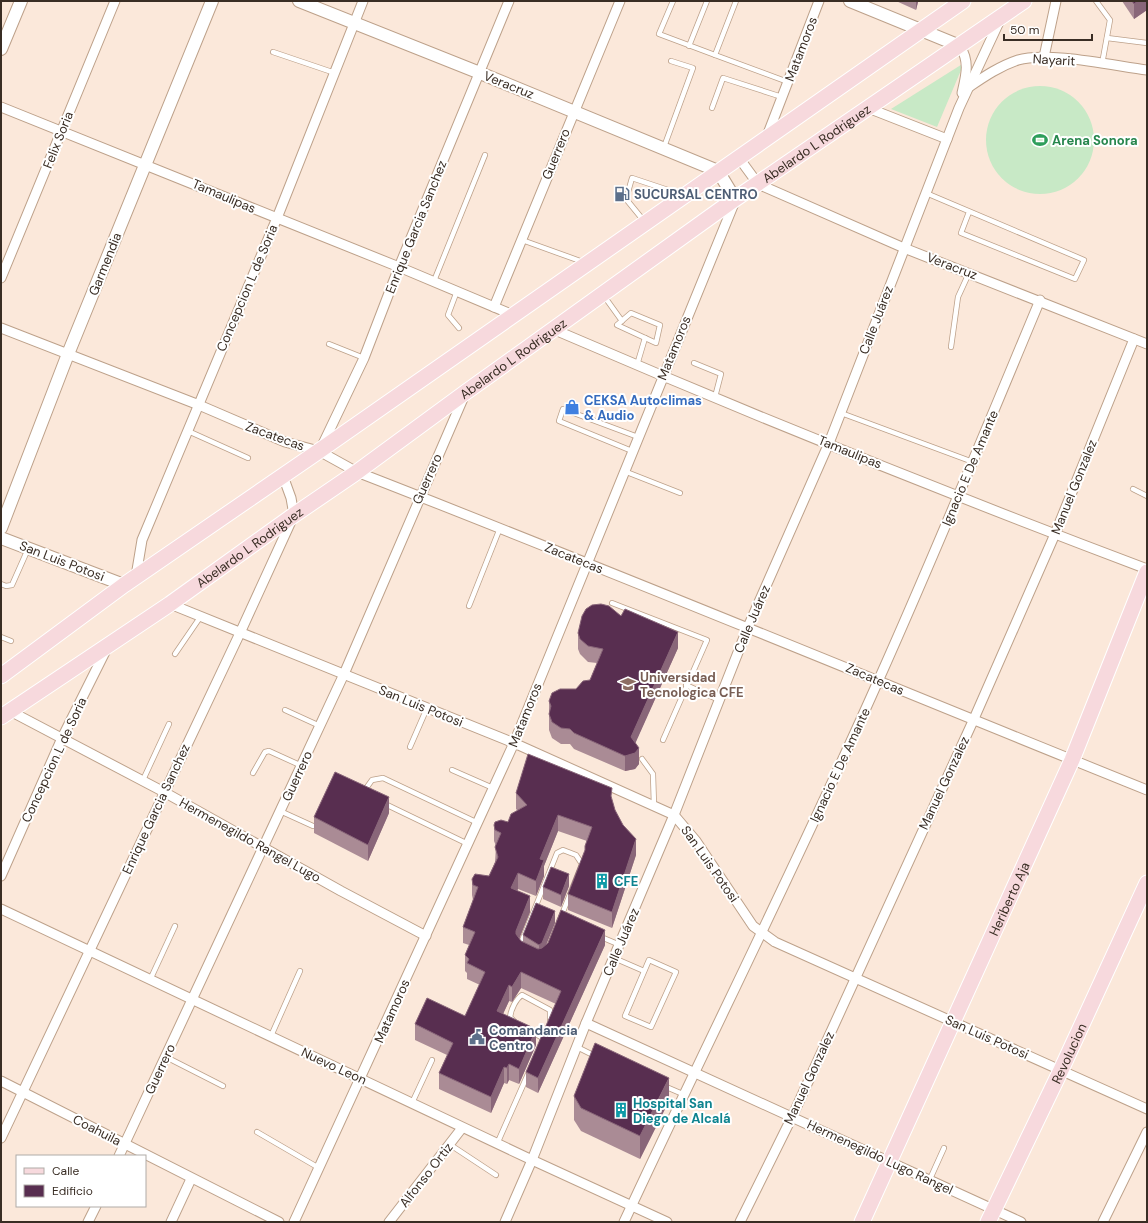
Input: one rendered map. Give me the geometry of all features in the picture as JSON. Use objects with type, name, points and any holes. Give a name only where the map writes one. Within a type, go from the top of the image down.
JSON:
[{"type":"main road","points":[[1,676],[130,581],[319,451],[963,1]]},
{"type":"main road","name":"Abelardo L Rodriguez","points":[[6,714],[170,604],[294,515],[357,472],[735,199],[1024,1]]},
{"type":"main road","name":"Heriberto Aja","points":[[862,1222],[1072,760],[1147,570]]},
{"type":"main road","name":"Revolucion","points":[[990,1216],[1061,1070],[1147,883]]},
{"type":"street","points":[[1,49],[21,1]]},
{"type":"street","name":"Felix Soria","points":[[1,278],[115,1]]},
{"type":"street","name":"Garmendia","points":[[1,528],[68,354],[212,1]]},
{"type":"street","name":"Veracruz","points":[[300,1],[574,111],[718,171]]},
{"type":"street","name":"Concepcion L de Soria","points":[[130,581],[142,540],[277,218],[363,1]]},
{"type":"street","name":"Enrique Garcia Sanchez","points":[[319,451],[364,358],[399,267],[509,1]]},
{"type":"street","name":"Guerrero","points":[[494,307],[620,1]]},
{"type":"street","name":"Matamoros","points":[[764,141],[819,1]]},
{"type":"street","points":[[850,1],[960,46],[966,54],[967,62],[959,108]]},
{"type":"street","points":[[1044,57],[1056,1]]},
{"type":"street","name":"Calle Juárez","points":[[505,1222],[532,1160],[586,1023],[674,815],[748,627],[841,413],[959,108],[1001,18]]},
{"type":"street","name":"Nayarit","points":[[968,88],[999,67],[1019,60],[1044,57],[1147,70]]},
{"type":"street","name":"Tamaulipas","points":[[1,107],[61,132],[146,164],[434,281],[513,315]]},
{"type":"street","points":[[868,108],[947,139]]},
{"type":"street","points":[[739,158],[758,184]]},
{"type":"street","points":[[718,171],[735,199]]},
{"type":"street","name":"Veracruz","points":[[758,184],[904,248],[1040,300],[1147,344]]},
{"type":"street","name":"Matamoros","points":[[294,1222],[361,1079],[514,743],[735,199]]},
{"type":"street","name":"Ignacio E De Amante","points":[[624,1222],[762,934],[879,681],[959,496],[1040,300]]},
{"type":"street","name":"Zacatecas","points":[[1,328],[199,405],[285,442],[319,451],[357,472],[748,627],[973,721],[1147,790]]},
{"type":"street","name":"Tamaulipas","points":[[555,330],[715,398],[1147,570]]},
{"type":"street","name":"Manuel Gonzalez","points":[[740,1222],[792,1117],[973,721],[1055,534],[1134,339]]},
{"type":"street","name":"Guerrero","points":[[120,1155],[344,674],[466,392]]},
{"type":"street","points":[[283,476],[291,498],[294,515]]},
{"type":"street","name":"Enrique Garcia Sanchez","points":[[1,1138],[240,633],[294,515]]},
{"type":"street","name":"San Luis Potosi","points":[[1,538],[28,549],[130,581]]},
{"type":"street","name":"San Luis Potosi","points":[[170,604],[514,743],[674,815],[696,841],[753,926],[762,934],[855,978],[1147,1108]]},
{"type":"street","name":"Concepcion L de Soria","points":[[1,876],[62,738],[108,645]]},
{"type":"street","name":"Hermenegildo Rangel Lugo","points":[[6,714],[62,738],[143,780],[263,848],[426,936]]},
{"type":"street","name":"Nuevo Leon","points":[[1,909],[496,1144],[667,1222]]},
{"type":"street","name":"Hermenegildo Lugo Rangel","points":[[586,1023],[930,1179],[990,1216],[1022,1222]]},
{"type":"street","name":"Coahuila","points":[[1,1081],[144,1155]]},
{"type":"street","name":"Alfonso Ortiz","points":[[389,1222],[462,1128]]},
{"type":"street","points":[[1103,1222],[1147,1132]]},
{"type":"street","name":"Coahuila","points":[[146,1156],[274,1221]]},
{"type":"street","points":[[171,1222],[191,1179]]},
{"type":"street","points":[[88,1222],[96,1207]]},
{"type":"lane","points":[[673,1],[659,34],[788,82]]},
{"type":"lane","points":[[689,46],[707,1]]},
{"type":"lane","points":[[715,55],[736,1]]},
{"type":"lane","points":[[1096,1],[1110,20],[1102,64]]},
{"type":"lane","points":[[1107,38],[1147,43]]},
{"type":"lane","points":[[273,52],[335,73]]},
{"type":"lane","points":[[663,149],[693,68],[671,62]]},
{"type":"lane","points":[[712,108],[723,78],[782,97]]},
{"type":"lane","points":[[434,281],[485,155]]},
{"type":"lane","points":[[645,223],[626,199],[632,178],[684,195]]},
{"type":"lane","points":[[926,193],[1084,260],[1076,279],[961,234],[969,212]]},
{"type":"lane","points":[[522,240],[586,263]]},
{"type":"lane","points":[[951,347],[958,297],[969,273]]},
{"type":"lane","points":[[457,291],[448,316],[459,328]]},
{"type":"lane","points":[[603,294],[622,321]]},
{"type":"lane","points":[[632,313],[660,325],[656,343],[645,338],[617,325],[632,313]]},
{"type":"lane","points":[[637,365],[645,338]]},
{"type":"lane","points":[[329,344],[364,358]]},
{"type":"lane","points":[[694,363],[721,374],[715,398]]},
{"type":"lane","points":[[632,451],[559,421],[563,409],[638,437]]},
{"type":"lane","points":[[841,413],[973,462]]},
{"type":"lane","points":[[188,431],[248,458]]},
{"type":"lane","points":[[624,471],[680,494]]},
{"type":"lane","points":[[1133,489],[1147,496]]},
{"type":"lane","points":[[469,606],[500,528]]},
{"type":"lane","points":[[1,584],[6,586],[12,585],[28,549]]},
{"type":"lane","points":[[612,604],[707,640],[663,740]]},
{"type":"lane","points":[[175,654],[201,616]]},
{"type":"lane","points":[[1,637],[11,641]]},
{"type":"lane","points":[[686,685],[719,700]]},
{"type":"lane","points":[[410,746],[427,708]]},
{"type":"lane","points":[[285,710],[320,726]]},
{"type":"lane","points":[[143,780],[170,724]]},
{"type":"lane","points":[[253,773],[265,752],[269,751],[302,766]]},
{"type":"lane","points":[[642,759],[653,774],[654,806]]},
{"type":"lane","points":[[452,770],[493,788]]},
{"type":"lane","points":[[468,844],[368,795],[367,787],[372,780],[382,778],[478,823]]},
{"type":"lane","points":[[280,811],[313,826]]},
{"type":"lane","points":[[563,850],[576,855],[582,864],[560,920],[545,957],[540,961],[523,954],[519,948],[557,853],[563,850]]},
{"type":"lane","points":[[560,920],[567,923]]},
{"type":"lane","points":[[150,980],[175,926]]},
{"type":"lane","points":[[593,934],[620,945]]},
{"type":"lane","points":[[614,958],[644,971]]},
{"type":"lane","points":[[649,960],[676,972],[651,1027],[624,1016],[644,971],[649,960]]},
{"type":"lane","points":[[271,1036],[300,971]]},
{"type":"lane","points":[[520,1025],[510,1017],[517,1000],[522,995],[550,1010],[550,1022]]},
{"type":"lane","points":[[526,1028],[543,1038]]},
{"type":"lane","points":[[540,1045],[545,1033]]},
{"type":"lane","points":[[577,1047],[598,1057]]},
{"type":"lane","points":[[166,1057],[223,1086]]},
{"type":"lane","points":[[412,1103],[432,1060]]},
{"type":"lane","points":[[496,1144],[531,1065]]},
{"type":"lane","points":[[656,1082],[685,1095]]},
{"type":"lane","points":[[257,1132],[319,1168]]},
{"type":"lane","points":[[449,1144],[496,1175]]},
{"type":"lane","points":[[930,1179],[944,1148]]},
{"type":"green space","points":[[964,63],[937,127],[891,109]]},
{"type":"green space","name":"Arena Sonora","points":[[1040,86],[1061,90],[1079,101],[1090,119],[1094,140],[1090,161],[1079,179],[1061,190],[1040,194],[1019,190],[1001,179],[990,161],[986,140],[990,119],[1001,101],[1019,90]]},
{"type":"building","name":"Universidad Tecnologica CFE","points":[[601,604],[609,606],[621,616],[625,609],[678,632],[631,737],[639,748],[635,753],[625,756],[574,733],[570,729],[561,728],[552,722],[549,714],[551,706],[549,701],[552,693],[560,689],[576,689],[583,681],[590,680],[603,649],[588,646],[580,639],[578,633],[582,616],[586,609],[592,605]]},
{"type":"building","points":[[528,754],[612,788],[611,796],[615,810],[623,825],[636,839],[612,912],[568,894],[592,827],[558,815],[540,859],[544,860],[536,881],[518,873],[511,888],[530,896],[516,931],[516,934],[521,941],[538,949],[542,948],[548,943],[561,910],[605,930],[538,1078],[526,1072],[561,991],[521,972],[512,987],[509,985],[497,1011],[536,1029],[519,1069],[509,1064],[507,1068],[504,1067],[491,1097],[439,1073],[453,1043],[415,1024],[427,998],[465,1016],[485,972],[467,963],[469,959],[465,955],[475,932],[463,927],[478,887],[473,885],[472,879],[475,874],[489,876],[498,857],[495,847],[501,833],[495,830],[495,822],[501,820],[508,822],[511,814],[527,805],[516,793]]},
{"type":"building","points":[[335,772],[389,797],[368,845],[314,817]]},
{"type":"building","points":[[551,867],[569,874],[561,895],[543,887]]},
{"type":"building","points":[[536,903],[555,911],[542,943],[539,945],[523,935]]},
{"type":"building","name":"Hospital San Diego de Alcalá","points":[[595,1043],[669,1078],[640,1136],[581,1108],[574,1096]]},
{"type":"place","name":"Arena Sonora","points":[[1040,140]]},
{"type":"place","name":"SUCURSAL CENTRO","points":[[622,194]]},
{"type":"place","name":"CEKSA Autoclimas & Audio","points":[[572,407]]},
{"type":"place","name":"Universidad Tecnologica CFE","points":[[628,684]]},
{"type":"place","name":"CFE","points":[[602,881]]},
{"type":"place","name":"Comandancia Centro","points":[[477,1037]]},
{"type":"place","name":"Hospital San Diego de Alcalá","points":[[621,1110]]}]
